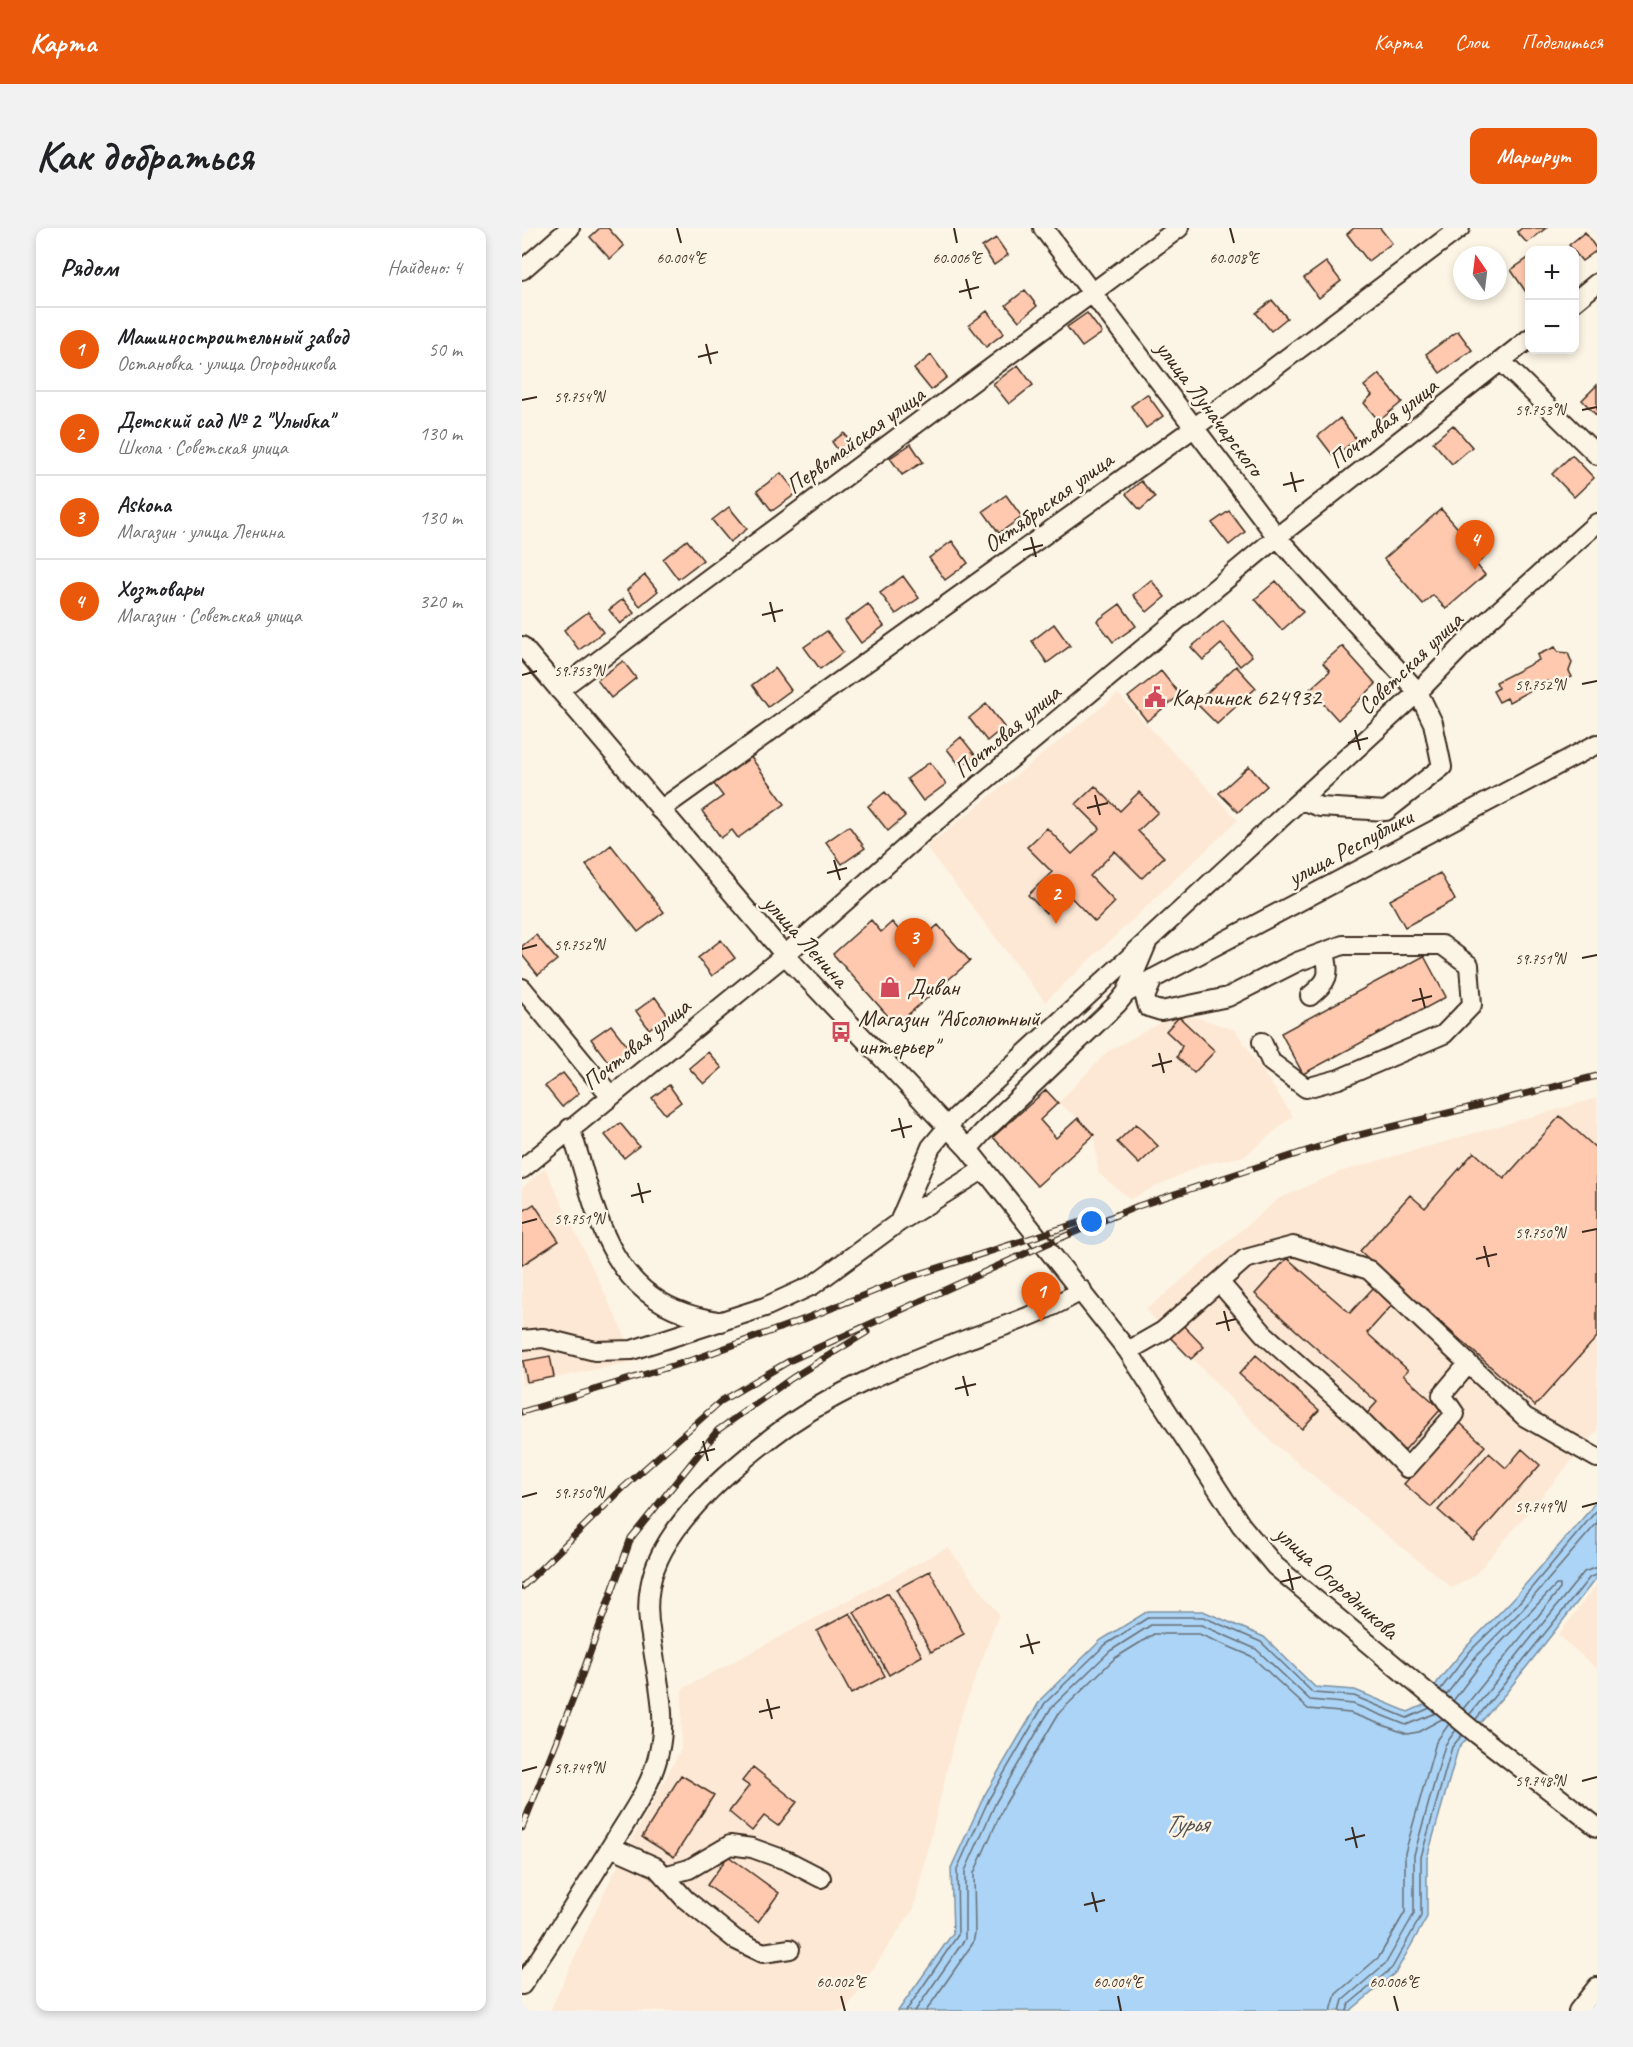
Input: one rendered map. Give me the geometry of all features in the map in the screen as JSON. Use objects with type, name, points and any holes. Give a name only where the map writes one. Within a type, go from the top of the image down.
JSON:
[{"type":"street","points":[[522,270],[570,228]]},
{"type":"street","name":"улица Луначарского","points":[[1043,228],[1277,537],[1418,692],[1432,723],[1442,767],[1386,811],[1320,807],[1301,800]]},
{"type":"street","name":"Первомайская улица","points":[[559,690],[1094,294],[1179,228]]},
{"type":"street","name":"Октябрьская улица","points":[[660,810],[1195,427],[1460,228]]},
{"type":"street","points":[[1577,300],[1597,283]]},
{"type":"street","name":"Почтовая улица","points":[[522,1169],[784,955],[923,831],[1277,537],[1525,342]]},
{"type":"street","points":[[1501,360],[1597,455]]},
{"type":"street","name":"Советская улица","points":[[899,1222],[931,1147],[948,1126],[1150,936],[1418,692],[1483,626],[1597,523]]},
{"type":"street","name":"улица Ленина","points":[[522,646],[784,955],[948,1126],[1082,1290]]},
{"type":"street","name":"улица Республики","points":[[1126,993],[1597,744]]},
{"type":"street","name":"Советская улица","points":[[968,1149],[1126,993],[1150,936]]},
{"type":"street","points":[[1154,979],[1145,997],[1148,1007],[1161,1011],[1228,997],[1297,962],[1344,945],[1442,945],[1468,965],[1472,1005],[1444,1034],[1340,1079],[1306,1088],[1271,1062],[1262,1042]]},
{"type":"street","points":[[1310,996],[1322,985],[1329,973],[1325,952]]},
{"type":"street","points":[[522,988],[610,1095]]},
{"type":"street","points":[[570,1128],[599,1225],[620,1266],[642,1290],[683,1313],[721,1322]]},
{"type":"street","points":[[522,1340],[543,1338],[595,1351],[632,1350],[765,1307],[813,1285],[899,1222],[984,1169]]},
{"type":"street","points":[[1128,1351],[1164,1331],[1245,1258],[1293,1246],[1369,1270],[1525,1417],[1595,1456]]},
{"type":"street","points":[[1219,1282],[1264,1334],[1355,1415],[1407,1468],[1455,1414],[1442,1395],[1468,1364]]},
{"type":"street","points":[[522,1985],[647,1788],[663,1729],[662,1700],[648,1618],[650,1585],[663,1550],[683,1522],[721,1479],[774,1435],[823,1405],[919,1358],[1038,1315],[1082,1290]]},
{"type":"street","name":"улица Огородникова","points":[[1082,1290],[1128,1351],[1241,1525],[1275,1566],[1477,1734],[1597,1827]]},
{"type":"street","points":[[664,1876],[689,1869],[730,1845],[752,1848],[821,1878]]},
{"type":"street","points":[[611,1847],[656,1867],[685,1899],[736,1940],[763,1953],[790,1949]]},
{"type":"street","points":[[1578,2011],[1597,1987]]},
{"type":"shaded area","points":[[1118,694],[1238,820],[1045,1002],[926,847]]},
{"type":"shaded area","points":[[1181,1012],[1235,1030],[1293,1116],[1245,1156],[1201,1165],[1130,1199],[1098,1173],[1094,1135],[1078,1118],[1058,1103],[1108,1051]]},
{"type":"shaded area","points":[[1597,1098],[1597,1431],[1474,1576],[1452,1588],[1273,1443],[1146,1310],[1278,1199],[1339,1172]]},
{"type":"shaded area","points":[[545,1168],[637,1361],[522,1385],[522,1188]]},
{"type":"shaded area","points":[[948,1547],[999,1614],[958,1724],[914,1908],[845,2011],[550,2011],[606,1888],[681,1749],[682,1689]]},
{"type":"shaded area","points":[[1597,1584],[1597,1669],[1558,1635]]},
{"type":"water","name":"Турья","points":[[1597,1499],[1597,1577],[1506,1693],[1458,1749],[1427,1858],[1427,1917],[1396,1972],[1350,2011],[898,2011],[953,1933],[951,1868],[984,1796],[1041,1699],[1101,1640],[1148,1611],[1203,1611],[1264,1637],[1315,1687],[1355,1690],[1408,1712],[1426,1704],[1438,1681],[1467,1646],[1512,1600]]},
{"type":"building","points":[[600,228],[608,228],[624,246],[610,259],[590,237]]},
{"type":"building","points":[[1354,228],[1380,228],[1392,243],[1368,261],[1347,234]]},
{"type":"building","points":[[1522,228],[1546,228],[1527,243],[1517,232]]},
{"type":"building","points":[[1585,232],[1597,250],[1582,261],[1579,257],[1579,246],[1569,245]]},
{"type":"building","points":[[996,238],[1008,255],[994,265],[982,247]]},
{"type":"building","points":[[1525,260],[1525,291],[1511,270]]},
{"type":"building","points":[[1326,262],[1341,281],[1319,298],[1304,278]]},
{"type":"building","points":[[1025,290],[1037,306],[1019,321],[1006,305]]},
{"type":"building","points":[[1272,300],[1287,318],[1271,331],[1256,313]]},
{"type":"building","points":[[987,311],[1004,333],[986,347],[969,325]]},
{"type":"building","points":[[1087,313],[1102,333],[1082,347],[1067,327]]},
{"type":"building","points":[[1458,331],[1472,350],[1440,373],[1426,354]]},
{"type":"building","points":[[931,355],[947,377],[931,390],[914,369]]},
{"type":"building","points":[[1018,365],[1033,385],[1009,404],[993,384]]},
{"type":"building","points":[[1379,374],[1402,402],[1379,421],[1364,403],[1372,395],[1364,386]]},
{"type":"building","points":[[1597,385],[1597,416],[1582,400]]},
{"type":"building","points":[[1147,394],[1163,416],[1146,428],[1131,406]]},
{"type":"building","points":[[1340,418],[1356,439],[1334,457],[1318,436]]},
{"type":"building","points":[[1453,425],[1472,447],[1452,464],[1433,442]]},
{"type":"building","points":[[844,433],[855,447],[843,457],[832,442]]},
{"type":"building","points":[[911,444],[923,462],[902,475],[890,458]]},
{"type":"building","points":[[1572,455],[1594,478],[1574,497],[1552,474]]},
{"type":"building","points":[[781,473],[797,493],[772,511],[757,491]]},
{"type":"building","points":[[1141,481],[1155,497],[1140,510],[1126,494]]},
{"type":"building","points":[[1006,495],[1022,517],[999,533],[983,511]]},
{"type":"building","points":[[729,507],[747,529],[730,542],[712,520]]},
{"type":"building","points":[[1441,509],[1484,558],[1476,564],[1485,575],[1446,609],[1433,595],[1423,604],[1384,559]]},
{"type":"building","points":[[1229,511],[1245,532],[1229,545],[1212,523]]},
{"type":"building","points":[[687,540],[703,560],[678,579],[663,559]]},
{"type":"building","points":[[952,541],[968,563],[945,580],[929,558]]},
{"type":"building","points":[[645,575],[658,591],[640,606],[627,590]]},
{"type":"building","points":[[903,576],[919,598],[896,614],[880,593]]},
{"type":"building","points":[[1151,580],[1165,597],[1147,612],[1133,595]]},
{"type":"building","points":[[1276,581],[1303,612],[1282,630],[1255,599]]},
{"type":"building","points":[[623,599],[634,613],[620,624],[609,610]]},
{"type":"building","points":[[868,604],[884,626],[861,643],[845,621]]},
{"type":"building","points":[[1120,604],[1136,626],[1113,642],[1097,621]]},
{"type":"building","points":[[588,612],[603,632],[579,650],[564,630]]},
{"type":"building","points":[[1223,621],[1252,656],[1240,666],[1221,644],[1203,660],[1191,647]]},
{"type":"building","points":[[1054,624],[1070,646],[1047,663],[1032,641]]},
{"type":"building","points":[[827,631],[843,652],[820,669],[804,647]]},
{"type":"building","points":[[1342,646],[1376,684],[1338,720],[1310,689],[1330,671],[1323,663]]},
{"type":"building","points":[[1555,647],[1558,652],[1568,653],[1572,663],[1569,671],[1572,677],[1551,687],[1548,681],[1509,702],[1507,698],[1499,702],[1493,691],[1499,688],[1496,682],[1539,660],[1537,655]]},
{"type":"building","points":[[623,661],[636,678],[611,698],[597,680]]},
{"type":"building","points":[[1236,666],[1256,688],[1217,724],[1196,703]]},
{"type":"building","points":[[775,668],[791,690],[768,707],[752,685]]},
{"type":"building","points":[[1161,671],[1180,695],[1147,721],[1128,697]]},
{"type":"building","points":[[986,704],[1004,727],[987,741],[969,718]]},
{"type":"building","points":[[961,737],[976,756],[961,767],[947,749]]},
{"type":"building","points":[[750,756],[785,804],[738,838],[732,830],[721,838],[702,811],[723,796],[713,783]]},
{"type":"building","points":[[930,762],[946,784],[923,801],[907,779]]},
{"type":"building","points":[[1249,766],[1267,786],[1238,812],[1219,793]]},
{"type":"building","points":[[1095,786],[1120,811],[1139,792],[1158,812],[1138,831],[1164,857],[1142,878],[1115,851],[1090,876],[1115,902],[1095,922],[1066,892],[1046,913],[1028,895],[1052,872],[1027,847],[1047,828],[1072,854],[1100,828],[1076,804]]},
{"type":"building","points":[[885,792],[905,816],[888,831],[868,806]]},
{"type":"building","points":[[849,826],[865,848],[842,864],[826,842]]},
{"type":"building","points":[[611,845],[664,912],[638,932],[586,865]]},
{"type":"building","points":[[1440,873],[1455,900],[1405,927],[1390,900]]},
{"type":"building","points":[[871,920],[881,932],[892,922],[913,946],[938,925],[970,961],[896,1025],[833,954]]},
{"type":"building","points":[[536,935],[557,960],[538,975],[522,955],[522,946]]},
{"type":"building","points":[[721,940],[735,958],[712,976],[698,958]]},
{"type":"building","points":[[1424,956],[1446,997],[1303,1074],[1281,1033]]},
{"type":"building","points":[[655,997],[668,1015],[649,1029],[636,1011]]},
{"type":"building","points":[[1179,1017],[1215,1051],[1194,1073],[1177,1057],[1182,1046],[1166,1031]]},
{"type":"building","points":[[611,1025],[632,1052],[612,1067],[591,1039]]},
{"type":"building","points":[[708,1052],[722,1068],[704,1084],[689,1068]]},
{"type":"building","points":[[563,1073],[579,1093],[562,1107],[545,1086]]},
{"type":"building","points":[[669,1085],[681,1102],[665,1114],[652,1098]]},
{"type":"building","points":[[1046,1090],[1058,1103],[1040,1120],[1056,1138],[1078,1118],[1094,1135],[1037,1186],[993,1137]]},
{"type":"building","points":[[1560,1116],[1597,1149],[1597,1337],[1535,1406],[1360,1251],[1410,1195],[1425,1208],[1474,1152],[1504,1179]]},
{"type":"building","points":[[620,1123],[639,1146],[624,1158],[605,1135]]},
{"type":"building","points":[[1136,1124],[1158,1146],[1139,1164],[1117,1142]]},
{"type":"building","points":[[534,1204],[559,1241],[522,1265],[522,1212]]},
{"type":"building","points":[[1287,1258],[1350,1313],[1375,1286],[1394,1303],[1367,1333],[1408,1370],[1403,1375],[1441,1409],[1403,1452],[1363,1418],[1377,1402],[1255,1294]]},
{"type":"building","points":[[1179,1321],[1204,1347],[1191,1359],[1166,1333]]},
{"type":"building","points":[[1256,1355],[1319,1410],[1302,1429],[1239,1374]]},
{"type":"building","points":[[550,1356],[554,1377],[527,1382],[523,1361]]},
{"type":"building","points":[[1459,1422],[1485,1446],[1431,1507],[1404,1484]]},
{"type":"building","points":[[1522,1449],[1540,1465],[1473,1541],[1438,1510],[1489,1453],[1506,1468]]},
{"type":"building","points":[[930,1571],[964,1634],[931,1652],[896,1589]]},
{"type":"building","points":[[888,1593],[922,1656],[889,1675],[854,1612]]},
{"type":"building","points":[[850,1613],[885,1676],[851,1694],[817,1631]]},
{"type":"building","points":[[753,1767],[797,1802],[778,1826],[764,1816],[752,1831],[729,1812],[749,1786],[742,1781]]},
{"type":"building","points":[[681,1775],[714,1795],[674,1857],[642,1837]]},
{"type":"building","points":[[728,1856],[779,1893],[758,1922],[707,1885]]},
{"type":"railway","points":[[522,1587],[623,1488],[721,1401],[791,1360],[1046,1244],[1138,1206],[1343,1139],[1597,1076]]},
{"type":"railway","points":[[522,1412],[695,1359],[907,1278],[1081,1222]]},
{"type":"railway","points":[[522,1828],[577,1689],[631,1538],[718,1430],[792,1378],[867,1332]]},
{"type":"place","name":"Хозтовары","points":[[1475,570]]},
{"type":"place","name":"Карпинск 624932","points":[[1155,697]]},
{"type":"place","name":"Детский сад № 2 \"Улыбка\"","points":[[1056,924]]},
{"type":"place","name":"Askona","points":[[914,968]]},
{"type":"place","name":"Диван","points":[[890,987]]},
{"type":"place","name":"Магазин \"Абсолютный интерьер\"","points":[[841,1032]]},
{"type":"place","name":"Машиностроительный завод","points":[[1041,1322]]}]
